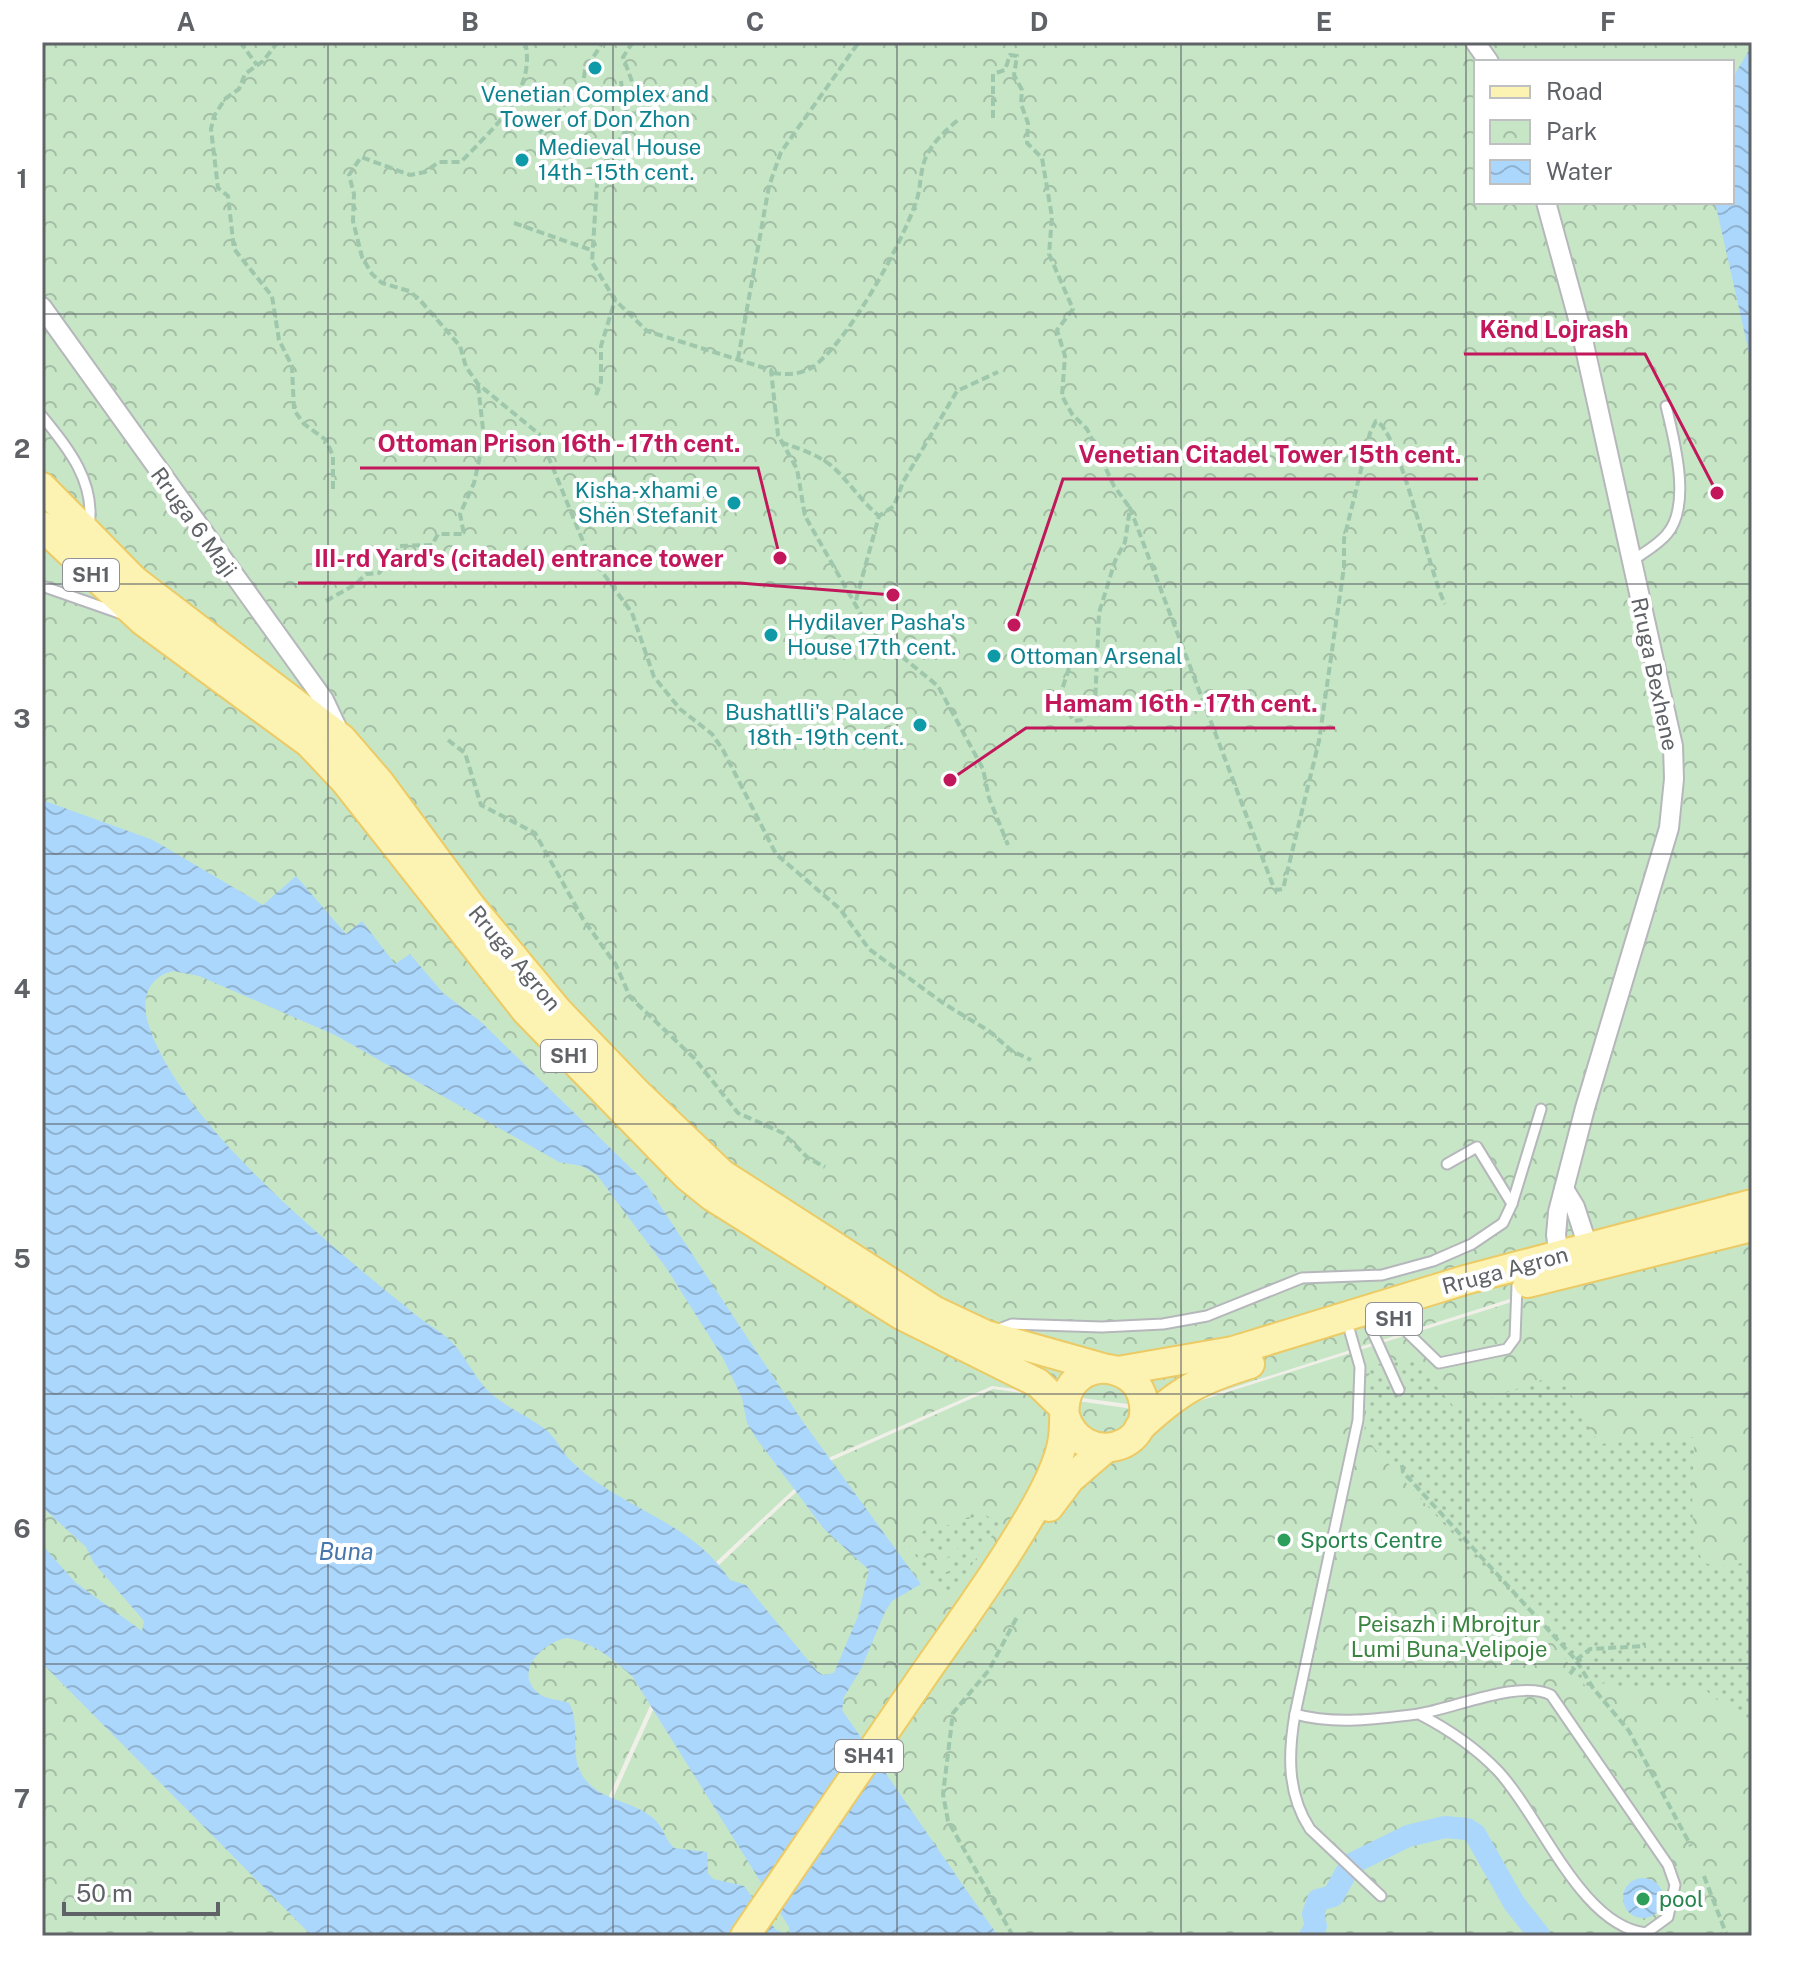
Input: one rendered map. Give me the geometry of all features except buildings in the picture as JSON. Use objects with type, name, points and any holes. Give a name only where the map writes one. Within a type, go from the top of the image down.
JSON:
[{"type":"main road","name":"SH1","points":[[42,487],[87,535]]},
{"type":"main road","name":"SH1","points":[[42,526],[143,621]]},
{"type":"main road","name":"Rruga Agron","points":[[87,535],[135,581],[342,739],[380,783],[470,905],[558,1011],[701,1156],[722,1174],[935,1311],[986,1335],[1111,1370],[1233,1351],[1591,1256],[1752,1204]]},
{"type":"main road","name":"Rruga Agron","points":[[143,621],[309,743],[345,781],[526,1011],[687,1176],[713,1197],[901,1315],[939,1337],[1038,1383],[1064,1412]]},
{"type":"main road","name":"Rruga Agron","points":[[1591,1256],[1752,1227]]},
{"type":"main road","name":"Rruga Agron","points":[[1139,1428],[1165,1402],[1211,1375],[1401,1317],[1517,1286],[1560,1264]]},
{"type":"main road","points":[[1111,1370],[1136,1385],[1143,1399],[1139,1428],[1125,1443],[1106,1448],[1079,1440],[1064,1412],[1073,1383],[1086,1373],[1111,1370]]},
{"type":"main road","name":"SH41","points":[[745,1936],[1020,1534],[1053,1472],[1062,1446],[1064,1412]]},
{"type":"main road","name":"SH41","points":[[1020,1534],[1042,1516],[1070,1479],[1106,1448]]},
{"type":"street","points":[[1475,42],[1488,60]]},
{"type":"street","name":"Rruga Bexhene","points":[[1547,204],[1580,326],[1673,746],[1673,801],[1655,882],[1614,1010],[1556,1224],[1560,1264]]},
{"type":"street","name":"Rruga 6 Maji","points":[[42,307],[142,451],[324,700],[342,739]]},
{"type":"street","points":[[1564,1189],[1575,1207],[1591,1256]]},
{"type":"lane","points":[[1632,561],[1668,534],[1676,515],[1680,491],[1666,406]]},
{"type":"lane","points":[[42,416],[74,455],[88,495],[91,515],[87,535]]},
{"type":"lane","points":[[42,586],[143,621]]},
{"type":"lane","points":[[986,1335],[1012,1324],[1102,1327],[1163,1324],[1207,1316],[1302,1278],[1382,1275],[1417,1267],[1472,1244],[1503,1223],[1512,1204],[1541,1109]]},
{"type":"lane","points":[[1447,1164],[1477,1147],[1512,1204]]},
{"type":"lane","points":[[1401,1317],[1413,1339],[1439,1363],[1507,1349],[1515,1338],[1517,1286]]},
{"type":"lane","points":[[1360,1329],[1399,1390]]},
{"type":"lane","points":[[1360,1329],[1358,1420],[1295,1714],[1290,1780],[1310,1829],[1359,1871],[1381,1896]]},
{"type":"lane","points":[[1295,1714],[1329,1720],[1419,1714],[1511,1693],[1532,1690],[1551,1695],[1668,1865],[1675,1885],[1668,1917],[1646,1933],[1628,1931],[1609,1920],[1585,1896],[1531,1811],[1498,1771],[1471,1747],[1419,1714]]},
{"type":"path","points":[[240,42],[257,65]]},
{"type":"path","points":[[278,42],[245,74],[239,89],[225,99],[214,116],[211,129],[218,188],[228,196],[236,253],[274,300],[281,347],[292,366],[294,410],[304,424],[326,440],[333,456],[333,490]]},
{"type":"path","points":[[525,42],[529,68],[523,87],[492,132],[461,162],[439,162],[425,172],[410,175],[361,157],[349,175],[354,194],[353,221],[362,257],[372,274],[382,283],[409,291],[419,299],[460,346],[466,367],[478,384],[539,434],[587,551],[632,613],[654,677],[680,709],[712,734],[776,854],[840,909],[869,949],[943,1003],[984,1027],[1012,1051],[1031,1060]]},
{"type":"path","points":[[539,133],[583,84],[585,70],[603,42]]},
{"type":"path","points":[[633,42],[623,57],[639,97],[638,114],[604,164],[597,183],[592,262],[615,300],[637,324],[652,334],[765,366],[773,373],[790,376],[814,366],[842,333],[889,263],[917,200],[925,159],[939,136],[958,120]]},
{"type":"path","points":[[738,359],[769,186],[781,152],[859,42]]},
{"type":"path","points":[[993,118],[993,74],[1005,70],[1010,55],[1017,56],[1014,75],[1022,90],[1021,104],[1028,123],[1027,143],[1042,158],[1047,176],[1053,231],[1049,254],[1073,309],[1057,330],[1065,356],[1062,396],[1091,435],[1114,486],[1130,508],[1276,890],[1283,889],[1285,883],[1319,741],[1345,532],[1370,433],[1376,421],[1387,429],[1396,447],[1421,539],[1445,604]]},
{"type":"path","points":[[621,81],[624,107],[630,113],[638,114]]},
{"type":"path","points":[[514,223],[591,250]]},
{"type":"path","points":[[596,395],[601,382],[601,346],[615,300]]},
{"type":"path","points":[[856,600],[879,516],[894,506],[903,482],[957,391],[998,372]]},
{"type":"path","points":[[773,373],[776,427],[801,479],[808,524],[873,633],[938,686],[960,731],[975,750],[1008,845]]},
{"type":"path","points":[[326,601],[356,584],[366,574],[379,573],[400,546],[432,545],[438,534],[464,534],[460,514],[474,483],[484,438],[478,384]]},
{"type":"path","points":[[781,442],[811,453],[834,468],[857,498],[879,516]]},
{"type":"path","points":[[1069,668],[1059,699],[1074,721],[1081,720],[1092,710],[1096,697],[1099,613],[1115,561],[1125,542],[1130,508]]},
{"type":"path","points":[[904,656],[963,651]]},
{"type":"path","points":[[448,740],[465,753],[481,805],[535,833],[583,919],[616,965],[630,997],[694,1058],[738,1113],[783,1133],[808,1158],[825,1167]]},
{"type":"path","points":[[1402,1465],[1403,1472],[1577,1662],[1593,1688],[1629,1731],[1691,1846]]},
{"type":"path","points":[[1013,1936],[948,1821],[943,1794],[953,1713],[989,1670],[1017,1617]]},
{"type":"path","points":[[1570,1674],[1590,1649],[1646,1646]]},
{"type":"path","points":[[1704,1876],[1726,1934],[1715,1936]]},
{"type":"path","points":[[1684,1901],[1710,1893]]},
{"type":"green space","points":[[42,42],[1752,42],[1752,1186],[1575,1278],[1166,1409],[992,1386],[826,1459],[715,1563],[565,1893],[551,1936],[42,1936]]},
{"type":"green space","name":"Peisazh i Mbrojtur Lumi Buna-Velipoje","points":[[1752,1190],[1752,1936],[555,1936],[569,1895],[719,1565],[828,1462],[993,1389],[1161,1413],[1575,1282]]},
{"type":"green space","points":[[1411,1357],[1457,1410],[1550,1377],[1555,1389],[1566,1386],[1599,1444],[1694,1437],[1693,1526],[1701,1556],[1708,1564],[1718,1566],[1752,1561],[1752,1729],[1703,1688],[1609,1687],[1609,1680],[1590,1692],[1553,1643],[1364,1437],[1370,1366]]},
{"type":"green space","points":[[974,1508],[1000,1524],[947,1601],[908,1545],[948,1575],[952,1569],[935,1557],[944,1558],[955,1552],[963,1519],[969,1519]]},
{"type":"green space","points":[[958,1524],[957,1542],[945,1553],[932,1549],[920,1534],[928,1527]]},
{"type":"water","points":[[1752,45],[1752,366],[1715,204],[1734,204],[1734,76]]},
{"type":"water","name":"Buna","points":[[42,800],[153,840],[263,905],[296,876],[346,934],[362,921],[395,964],[410,954],[443,993],[480,1021],[644,1181],[803,1422],[921,1584],[892,1601],[885,1612],[861,1669],[844,1697],[842,1710],[998,1936],[312,1936],[42,1663],[42,1545],[76,1583],[142,1631],[144,1621],[94,1563],[86,1547],[42,1507]],"holes":[[[173,971],[199,976],[335,1035],[559,1162],[582,1166],[597,1175],[667,1269],[723,1358],[742,1398],[747,1423],[756,1438],[824,1529],[869,1570],[858,1616],[834,1673],[823,1675],[817,1671],[746,1585],[730,1580],[696,1543],[591,1478],[568,1458],[545,1429],[488,1391],[451,1341],[343,1255],[262,1182],[191,1102],[165,1062],[148,1023],[145,1006],[148,990],[158,978]],[[567,1638],[602,1652],[632,1676],[789,1927],[789,1935],[776,1930],[744,1886],[713,1879],[708,1873],[707,1852],[674,1848],[653,1818],[603,1794],[586,1781],[577,1763],[573,1711],[569,1703],[541,1695],[528,1676],[534,1658],[541,1651]]]},
{"type":"water","name":"pool","points":[[1643,1878],[1657,1884],[1663,1898],[1657,1912],[1643,1918],[1629,1912],[1623,1898],[1629,1884]]},
{"type":"waterway","points":[[1310,1936],[1316,1926],[1313,1914],[1318,1900],[1333,1896],[1351,1864],[1408,1836],[1445,1827],[1467,1829],[1475,1834],[1514,1903],[1540,1936]]},
{"type":"place","name":"Venetian Complex and Tower of Don Zhon","points":[[595,68]]},
{"type":"place","name":"Medieval House 14th - 15th cent.","points":[[522,160]]},
{"type":"place","name":"Kënd Lojrash","points":[[1717,493]]},
{"type":"place","name":"Kisha-xhami e Shën Stefanit","points":[[734,503]]},
{"type":"place","name":"Ottoman Prison 16th - 17th cent.","points":[[780,558]]},
{"type":"place","name":"III-rd Yard's (citadel) entrance tower","points":[[893,595]]},
{"type":"place","name":"Venetian Citadel Tower 15th cent.","points":[[1014,625]]},
{"type":"place","name":"Hydilaver Pasha's House 17th cent.","points":[[771,635]]},
{"type":"place","name":"Ottoman Arsenal","points":[[994,656]]},
{"type":"place","name":"Bushatlli's Palace 18th - 19th cent.","points":[[920,725]]},
{"type":"place","name":"Hamam 16th - 17th cent.","points":[[950,780]]},
{"type":"place","name":"Sports Centre","points":[[1284,1540]]},
{"type":"place","name":"pool","points":[[1643,1899]]}]
